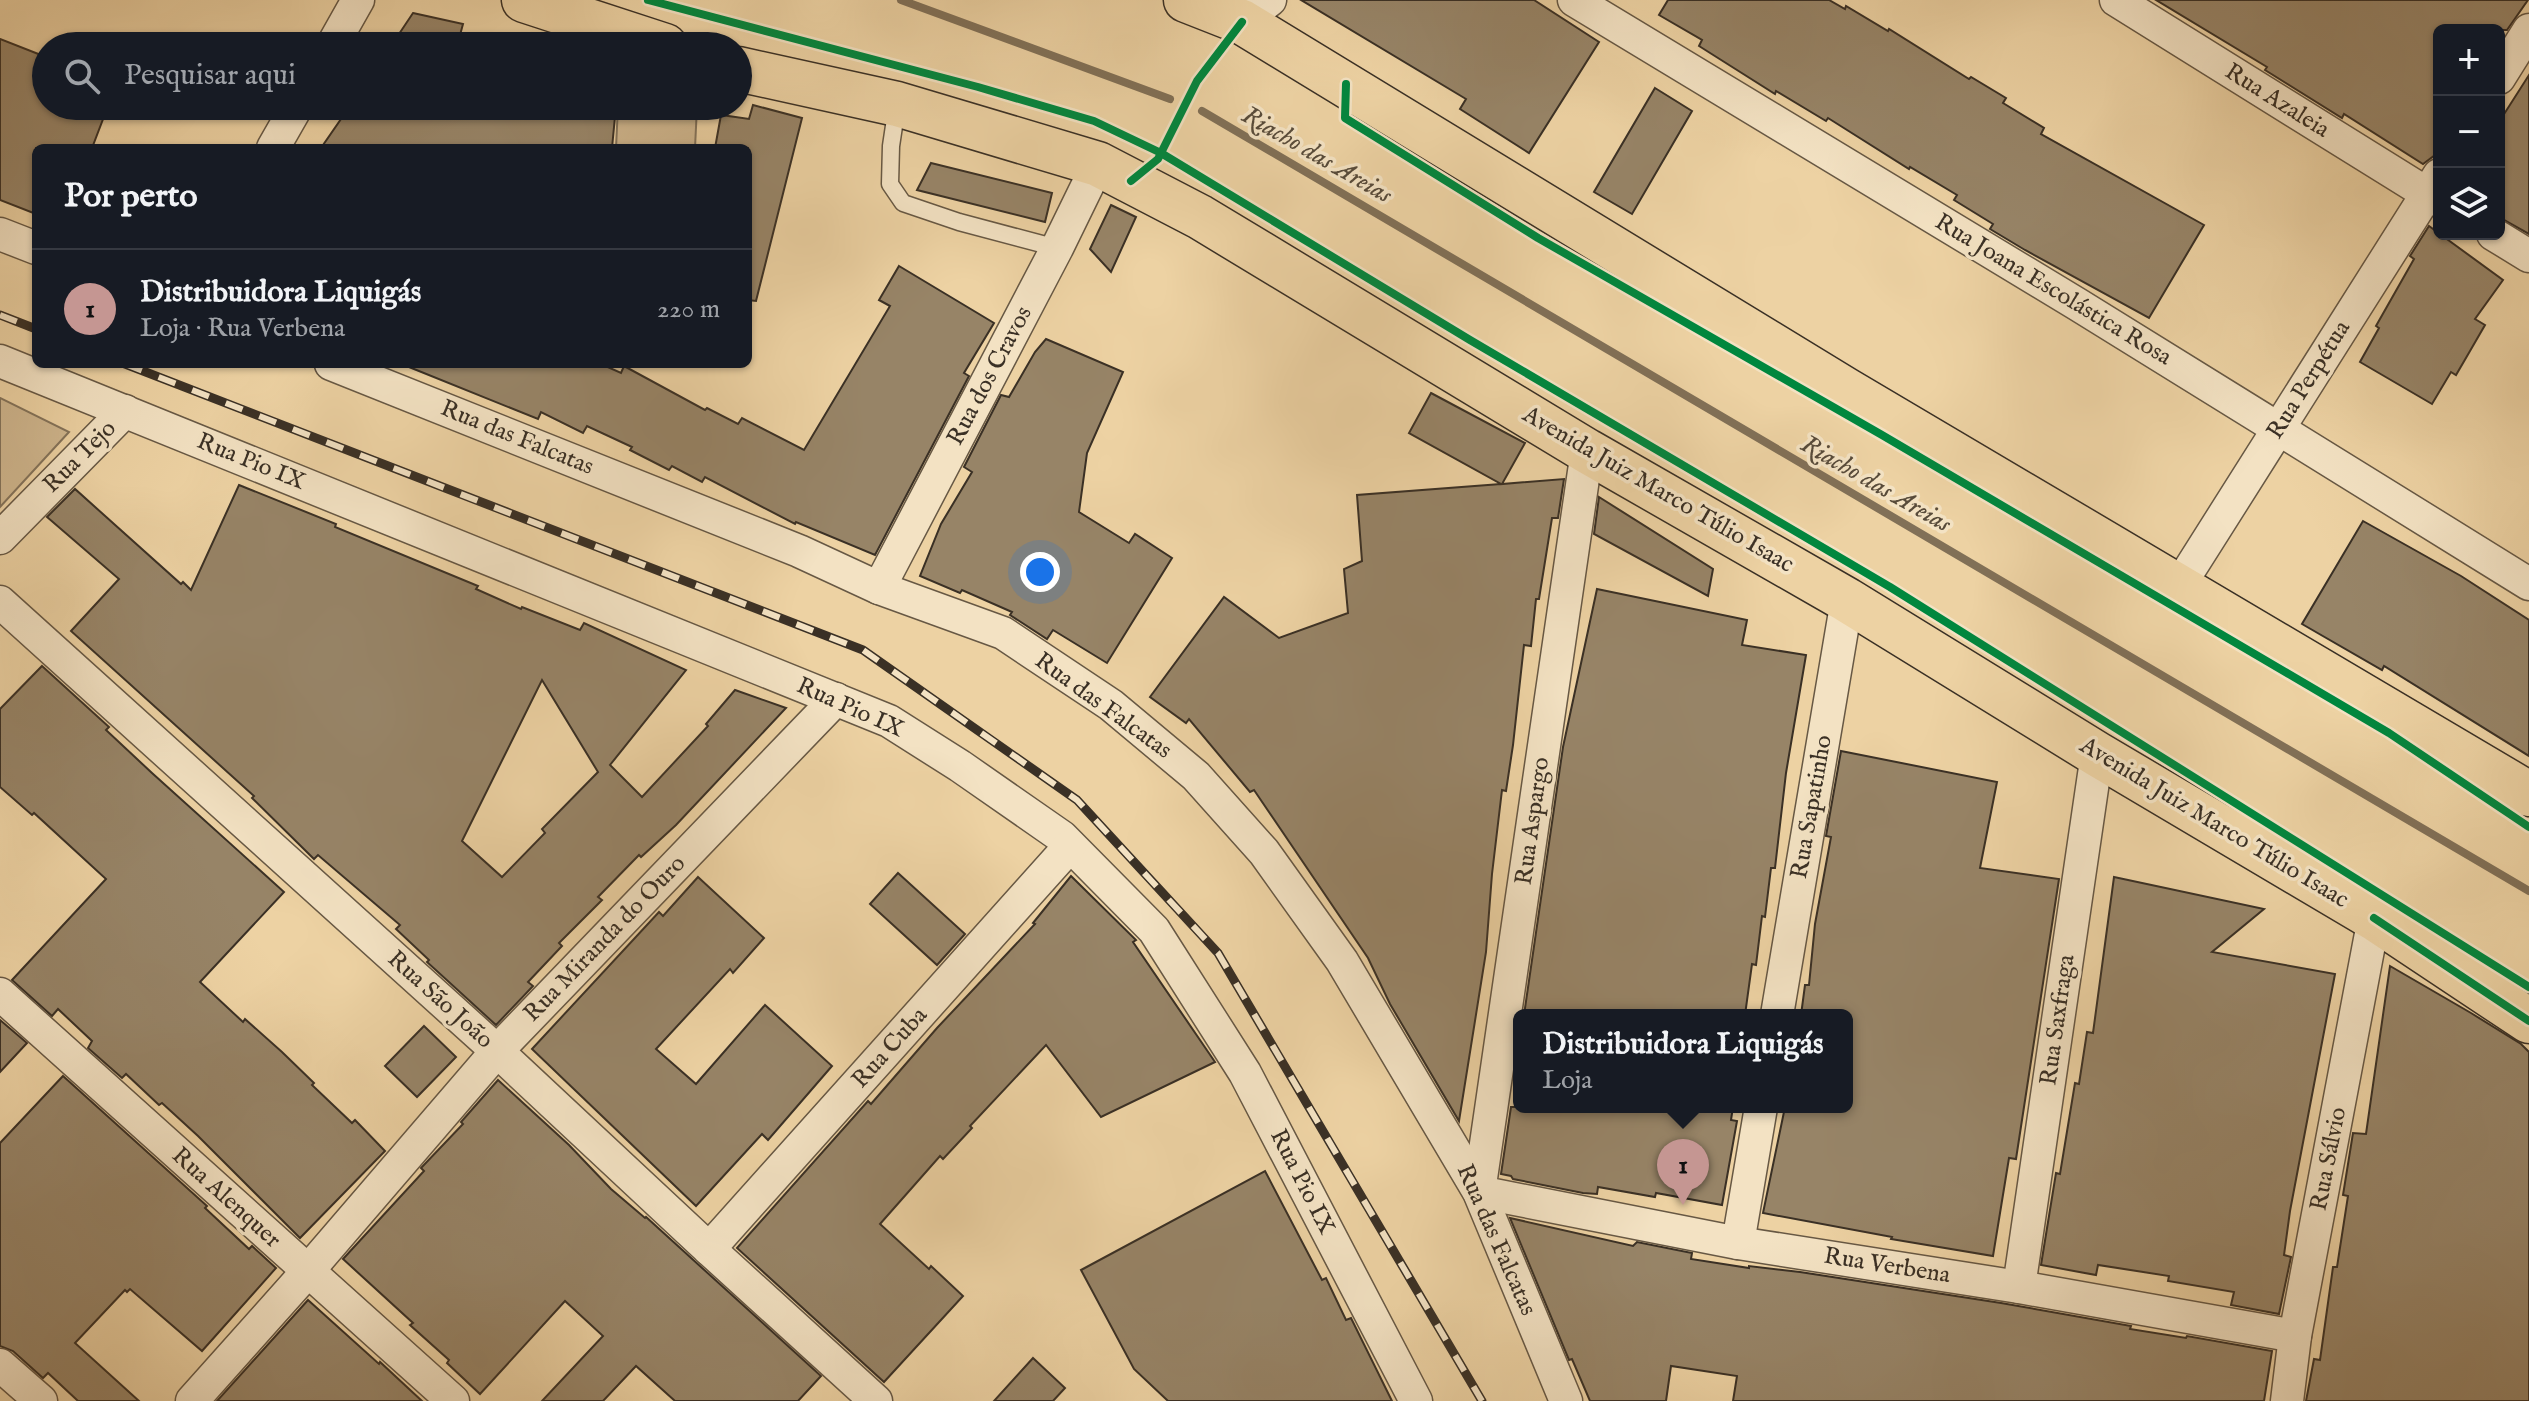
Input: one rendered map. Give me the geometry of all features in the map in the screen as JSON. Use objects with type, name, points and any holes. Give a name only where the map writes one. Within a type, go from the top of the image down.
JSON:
[{"type":"main road","points":[[524,0],[622,32]]},
{"type":"main road","points":[[1186,0],[1256,11],[1846,390],[2529,794]]},
{"type":"main road","name":"Avenida Juiz Marco Túlio Isaac","points":[[752,72],[897,104],[1098,164],[1200,217],[1587,451],[1847,600],[2097,754],[2374,918],[2529,1021]]},
{"type":"street","points":[[340,32],[358,0]]},
{"type":"street","name":"Rua Joana Escolástica Rosa","points":[[1574,0],[2529,584]]},
{"type":"street","name":"Rua Azaleia","points":[[2116,0],[2433,189]]},
{"type":"street","points":[[2505,68],[2529,30]]},
{"type":"street","points":[[275,144],[289,120]]},
{"type":"street","name":"Rua dos Cravos","points":[[879,588],[1098,164]]},
{"type":"street","name":"Rua Perpétua","points":[[2179,586],[2278,428],[2433,193]]},
{"type":"street","points":[[0,234],[32,246]]},
{"type":"street","points":[[2503,240],[2529,256]]},
{"type":"street","name":"Rua Pio IX","points":[[0,361],[901,728],[1062,837],[1154,930],[1245,1073],[1416,1401]]},
{"type":"street","name":"Rua das Falcatas","points":[[341,368],[799,551],[879,588],[1003,633],[1111,705],[1196,776],[1264,852],[1342,961],[1479,1192],[1566,1401]]},
{"type":"street","name":"Rua Tejo","points":[[0,538],[125,411]]},
{"type":"street","name":"Rua Aspargo","points":[[1479,1192],[1587,451]]},
{"type":"street","name":"Rua Sapatinho","points":[[1778,1009],[1847,600]]},
{"type":"street","name":"Rua São João","points":[[0,602],[497,1051],[876,1401]]},
{"type":"street","name":"Rua Miranda do Ouro","points":[[192,1401],[497,1051],[836,699]]},
{"type":"street","name":"Rua Saxfraga","points":[[2019,1287],[2097,754]]},
{"type":"street","name":"Rua Cuba","points":[[709,1249],[1070,846]]},
{"type":"street","name":"Rua Sálvio","points":[[2287,1401],[2295,1336],[2374,918]]},
{"type":"street","name":"Rua Alenquer","points":[[0,994],[453,1401]]},
{"type":"street","points":[[1738,1243],[1760,1113]]},
{"type":"street","name":"Rua Verbena","points":[[1479,1192],[1738,1243],[2019,1287],[2295,1336]]},
{"type":"street","points":[[0,1365],[41,1401]]},
{"type":"lane","points":[[897,104],[890,184],[903,203],[959,222],[1057,248]]},
{"type":"shaded area","points":[[617,120],[696,120],[695,144],[616,144]]},
{"type":"shaded area","points":[[0,398],[69,432],[0,507]]},
{"type":"building","points":[[1301,0],[1534,0],[1599,42],[1529,153],[1460,109],[1466,99]]},
{"type":"building","points":[[1668,0],[1829,0],[1845,9],[1846,6],[2006,98],[2003,103],[2044,128],[2041,134],[2204,225],[2149,318],[1990,229],[1993,224],[1954,200],[1957,195],[1828,118],[1826,121],[1776,91],[1775,94],[1699,46],[1702,40],[1659,15]]},
{"type":"building","points":[[2156,0],[2528,0],[2507,30],[2505,24],[2433,24],[2433,156],[2423,164],[2344,114],[2342,118],[2265,70],[2267,67]]},
{"type":"building","points":[[413,13],[463,24],[461,32],[400,32]]},
{"type":"building","points":[[0,39],[32,52],[32,120],[103,120],[94,144],[32,144],[32,212],[0,200]]},
{"type":"building","points":[[2529,75],[2529,234],[2505,220],[2505,113]]},
{"type":"building","points":[[1655,88],[1692,111],[1632,214],[1594,192]]},
{"type":"building","points":[[753,105],[802,118],[756,301],[752,300],[752,144],[716,144],[720,120],[752,120]]},
{"type":"building","points":[[340,120],[615,120],[612,144],[324,144]]},
{"type":"building","points":[[931,163],[1052,193],[1045,222],[917,190]]},
{"type":"building","points":[[1111,205],[1136,217],[1111,272],[1090,249]]},
{"type":"building","points":[[2429,226],[2433,229],[2433,240],[2448,240],[2503,280],[2475,319],[2485,325],[2456,375],[2451,372],[2432,404],[2360,362],[2379,328],[2376,326],[2414,259],[2410,256]]},
{"type":"building","points":[[899,266],[994,323],[964,373],[969,376],[875,555],[795,524],[705,477],[702,482],[672,466],[669,470],[630,450],[632,447],[587,426],[583,433],[541,412],[538,419],[411,368],[610,368],[621,373],[623,368],[628,368],[705,410],[707,408],[738,424],[742,418],[804,450],[890,306],[879,300]]},
{"type":"building","points":[[1046,339],[1123,372],[1087,453],[1079,512],[1129,543],[1135,534],[1172,558],[1107,663],[1053,630],[1047,639],[1010,615],[1012,612],[920,576],[941,524],[972,472],[964,467],[1001,395],[1009,397]]},
{"type":"building","points":[[1431,393],[1525,443],[1502,484],[1564,479],[1558,518],[1552,518],[1539,599],[1536,599],[1531,646],[1524,645],[1513,745],[1506,791],[1502,790],[1486,952],[1459,1121],[1390,1004],[1368,958],[1254,790],[1250,792],[1189,719],[1186,723],[1150,697],[1224,597],[1279,638],[1348,613],[1344,569],[1362,561],[1357,495],[1501,484],[1409,433]]},
{"type":"building","points":[[239,485],[478,586],[476,589],[521,609],[580,630],[584,623],[686,670],[610,765],[642,797],[708,726],[706,724],[735,690],[786,708],[676,825],[641,857],[639,855],[598,897],[602,900],[559,943],[562,946],[528,982],[533,986],[496,1025],[427,962],[429,960],[396,929],[400,925],[318,855],[314,859],[252,798],[254,796],[71,631],[119,579],[47,517],[75,489],[191,590]],"holes":[[[542,680],[598,772],[542,829],[545,833],[502,877],[462,841]]]},
{"type":"building","points":[[1599,497],[1713,569],[1708,596],[1594,534]]},
{"type":"building","points":[[2363,521],[2461,576],[2529,620],[2529,756],[2384,666],[2382,670],[2302,624]]},
{"type":"building","points":[[1597,589],[1747,620],[1742,645],[1806,655],[1786,773],[1775,868],[1771,868],[1765,917],[1762,916],[1756,965],[1752,964],[1746,1009],[1525,1009],[1563,747]]},
{"type":"building","points":[[42,666],[109,727],[106,730],[152,773],[284,892],[200,982],[243,1022],[245,1019],[282,1052],[314,1083],[312,1085],[352,1123],[355,1120],[385,1151],[300,1238],[162,1103],[159,1105],[126,1074],[122,1078],[88,1048],[92,1041],[58,1009],[52,1016],[12,980],[106,879],[34,813],[32,815],[0,787],[0,709]]},
{"type":"building","points":[[1841,751],[1997,782],[1980,868],[2059,879],[2016,1159],[2009,1158],[1993,1256],[1763,1213],[1784,1113],[1853,1113],[1853,1009],[1802,1009],[1805,985],[1809,985],[1815,924],[1831,837],[1826,836]]},
{"type":"building","points":[[898,873],[965,934],[937,965],[870,904]]},
{"type":"building","points":[[1071,876],[1136,940],[1133,942],[1215,1062],[1101,1117],[1046,1045],[880,1224],[963,1296],[884,1382],[737,1248],[868,1101],[871,1104],[1035,924]]},
{"type":"building","points":[[698,877],[764,938],[733,973],[730,969],[656,1049],[696,1084],[765,1005],[832,1066],[768,1140],[762,1134],[696,1206],[532,1049],[659,912],[663,916]]},
{"type":"building","points":[[2114,877],[2264,909],[2212,952],[2335,974],[2290,1211],[2284,1255],[2291,1257],[2279,1314],[2231,1305],[2234,1292],[2168,1281],[2169,1276],[2098,1265],[2096,1275],[2041,1265],[2075,1083],[2079,1084],[2087,1032],[2093,1033]]},
{"type":"building","points":[[2390,966],[2471,1013],[2529,1052],[2529,1401],[2306,1401],[2314,1359],[2320,1360],[2333,1267],[2337,1267],[2348,1196],[2343,1195],[2353,1133],[2366,1134]]},
{"type":"building","points":[[0,1020],[27,1043],[0,1072]]},
{"type":"building","points":[[424,1026],[456,1057],[417,1097],[385,1066]]},
{"type":"building","points":[[63,1076],[207,1206],[205,1208],[249,1249],[252,1246],[276,1268],[202,1351],[130,1289],[125,1290],[75,1343],[139,1401],[78,1401],[48,1373],[43,1378],[13,1351],[0,1346],[0,1143]]},
{"type":"building","points":[[498,1080],[569,1145],[611,1189],[821,1376],[798,1401],[675,1401],[636,1366],[603,1401],[542,1401],[603,1336],[565,1301],[480,1394],[447,1363],[449,1360],[410,1325],[413,1323],[343,1259],[424,1171],[421,1168],[463,1124],[461,1122]]},
{"type":"building","points":[[1511,1107],[1513,1113],[1732,1113],[1731,1120],[1737,1121],[1722,1205],[1598,1187],[1597,1194],[1583,1193],[1501,1174]]},
{"type":"building","points":[[1265,1171],[1322,1280],[1326,1278],[1346,1320],[1351,1318],[1392,1401],[1168,1401],[1134,1369],[1081,1270]]},
{"type":"building","points":[[1510,1218],[1633,1246],[1637,1242],[1692,1253],[1691,1259],[1800,1272],[2001,1303],[2131,1326],[2130,1329],[2272,1351],[2264,1401],[1733,1401],[1737,1376],[1671,1366],[1666,1401],[1590,1401],[1572,1359],[1569,1360]]},
{"type":"building","points":[[308,1300],[380,1362],[422,1401],[217,1401]]},
{"type":"building","points":[[1033,1358],[1065,1388],[1053,1401],[994,1401]]},
{"type":"waterway","name":"Riacho das Areias","points":[[901,0],[1170,99]]},
{"type":"waterway","name":"Riacho das Areias","points":[[1202,111],[2529,891]]},
{"type":"railway","points":[[0,315],[32,327]]},
{"type":"railway","points":[[135,368],[863,650],[1077,800],[1218,953],[1482,1401]]},
{"type":"cycle path","points":[[648,0],[978,87],[1094,121],[1161,153],[1470,340],[1890,587],[2529,987]]},
{"type":"cycle path","points":[[1131,181],[1158,159],[1197,81],[1242,22]]},
{"type":"cycle path","points":[[1346,84],[1345,118],[1538,238],[1882,435],[2389,733],[2529,827]]},
{"type":"cycle path","points":[[2374,918],[2529,1021]]},
{"type":"place","name":"Distribuidora Liquigás","points":[[1683,1205]]}]
